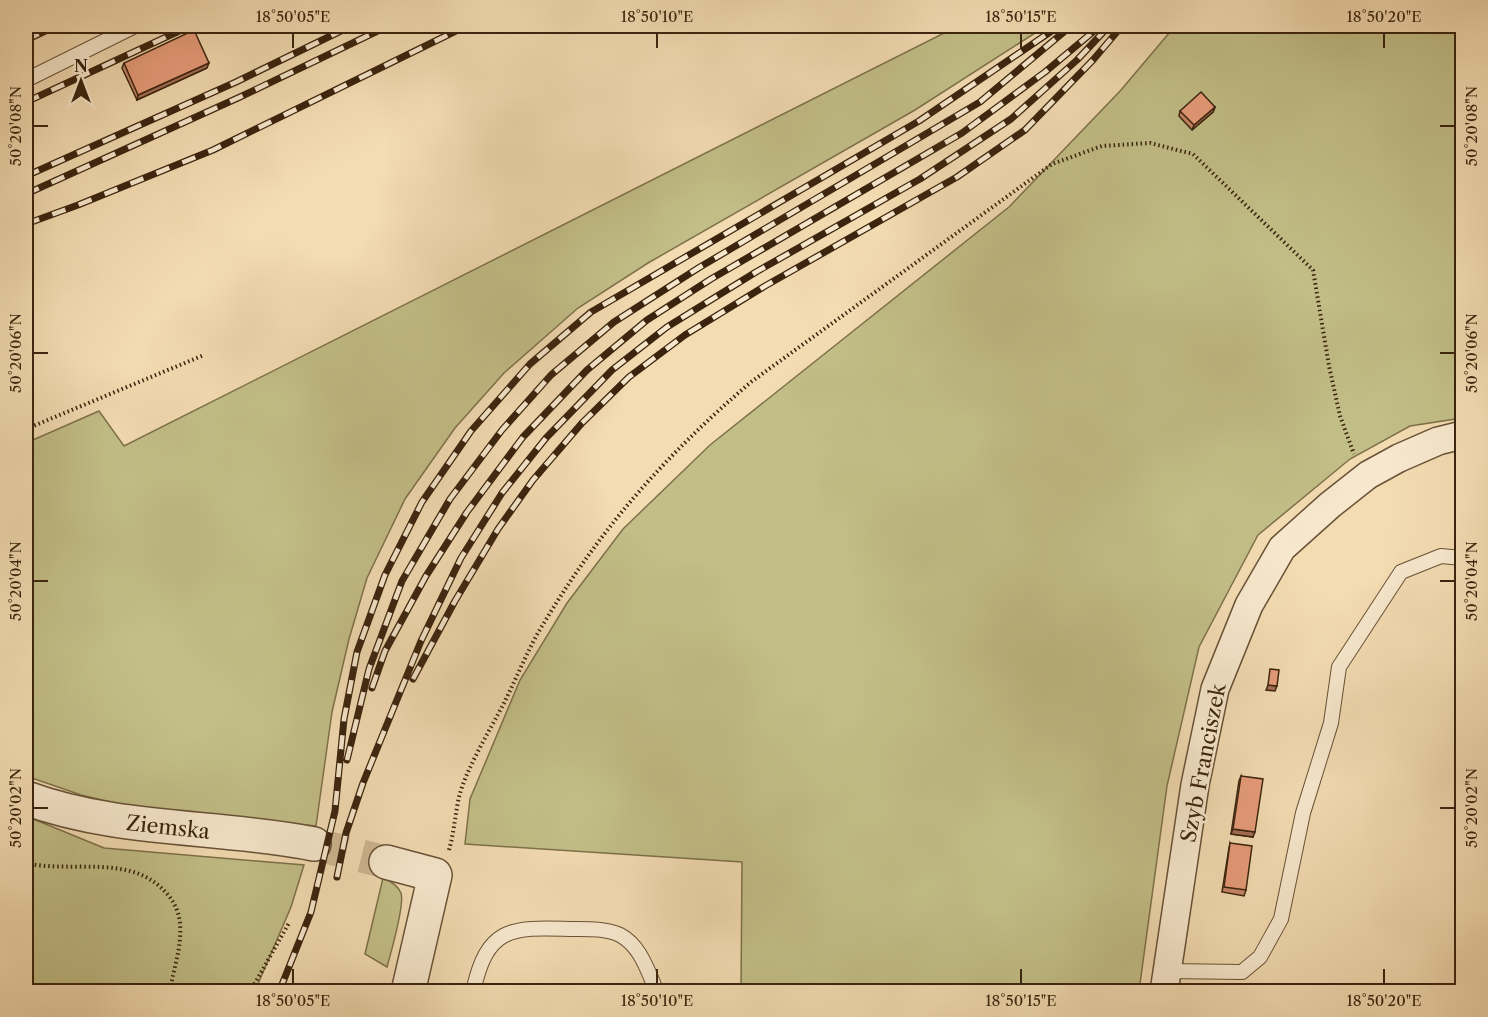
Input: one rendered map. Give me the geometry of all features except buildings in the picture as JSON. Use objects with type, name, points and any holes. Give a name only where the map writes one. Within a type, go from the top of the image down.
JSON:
[{"type":"street","name":"Szyb Franciszek","points":[[1166,981],[1195,785],[1215,689],[1249,605],[1282,548],[1330,505],[1368,475],[1399,458],[1438,441],[1462,435]]},
{"type":"street","name":"Ziemska","points":[[26,798],[69,812],[124,823],[314,844]]},
{"type":"street","points":[[386,862],[435,875],[408,992]]},
{"type":"lane","points":[[26,80],[135,26]]},
{"type":"lane","points":[[1166,981],[1242,972],[1260,957],[1281,919],[1303,813],[1331,723],[1339,667],[1401,572],[1441,556],[1462,558]]},
{"type":"lane","points":[[473,992],[477,974],[488,949],[504,933],[534,927],[599,930],[619,934],[636,948],[657,992]]},
{"type":"path","points":[[435,875],[448,854],[459,796],[546,619],[620,512],[672,454],[712,415],[751,382],[1052,164],[1102,146],[1150,143],[1193,154],[1313,270],[1340,416],[1350,449],[1368,475]]},
{"type":"path","points":[[26,429],[204,355]]},
{"type":"path","points":[[26,863],[40,866],[96,866],[136,872],[158,883],[175,903],[180,923],[178,959],[170,992]]},
{"type":"path","points":[[249,992],[289,923]]},
{"type":"shaded area","points":[[958,26],[1046,26],[915,110],[648,263],[578,308],[504,373],[455,428],[405,499],[367,578],[349,639],[332,712],[316,826],[140,809],[81,795],[26,776],[26,443],[99,411],[124,446]]},
{"type":"shaded area","points":[[1175,26],[1462,26],[1462,418],[1410,426],[1350,459],[1258,535],[1199,647],[1167,786],[1139,991],[741,991],[742,862],[465,844],[470,799],[520,680],[567,603],[623,529],[710,445],[1009,207],[1121,90]]},
{"type":"shaded area","points":[[26,816],[104,848],[304,865],[291,907],[255,991],[26,991]]},
{"type":"shaded area","points":[[383,878],[398,888],[402,899],[387,967],[365,954]]},
{"type":"tunnel","points":[[314,844],[386,862]]},
{"type":"railway","points":[[26,40],[56,26]]},
{"type":"railway","points":[[26,102],[190,26]]},
{"type":"railway","points":[[26,176],[236,82],[351,26]]},
{"type":"railway","points":[[26,194],[240,97],[388,26]]},
{"type":"railway","points":[[26,224],[213,150],[466,26]]},
{"type":"railway","points":[[279,992],[311,912],[335,811],[344,719],[357,652],[385,575],[422,502],[471,431],[530,364],[591,312],[919,121],[1059,26]]},
{"type":"railway","points":[[347,760],[369,669],[402,581],[450,499],[502,430],[551,375],[614,322],[700,267],[980,102],[1071,26]]},
{"type":"railway","points":[[337,877],[346,833],[363,783],[421,641],[461,558],[502,493],[546,438],[612,370],[667,327],[756,272],[920,179],[1011,119],[1077,60],[1109,26]]},
{"type":"railway","points":[[413,679],[455,601],[498,529],[533,480],[582,423],[629,377],[685,335],[765,286],[957,177],[1025,130],[1093,60],[1122,26]]},
{"type":"railway","points":[[372,688],[385,651],[426,576],[467,512],[523,437],[587,370],[647,320],[711,279],[962,133],[1045,72],[1094,31]]}]
